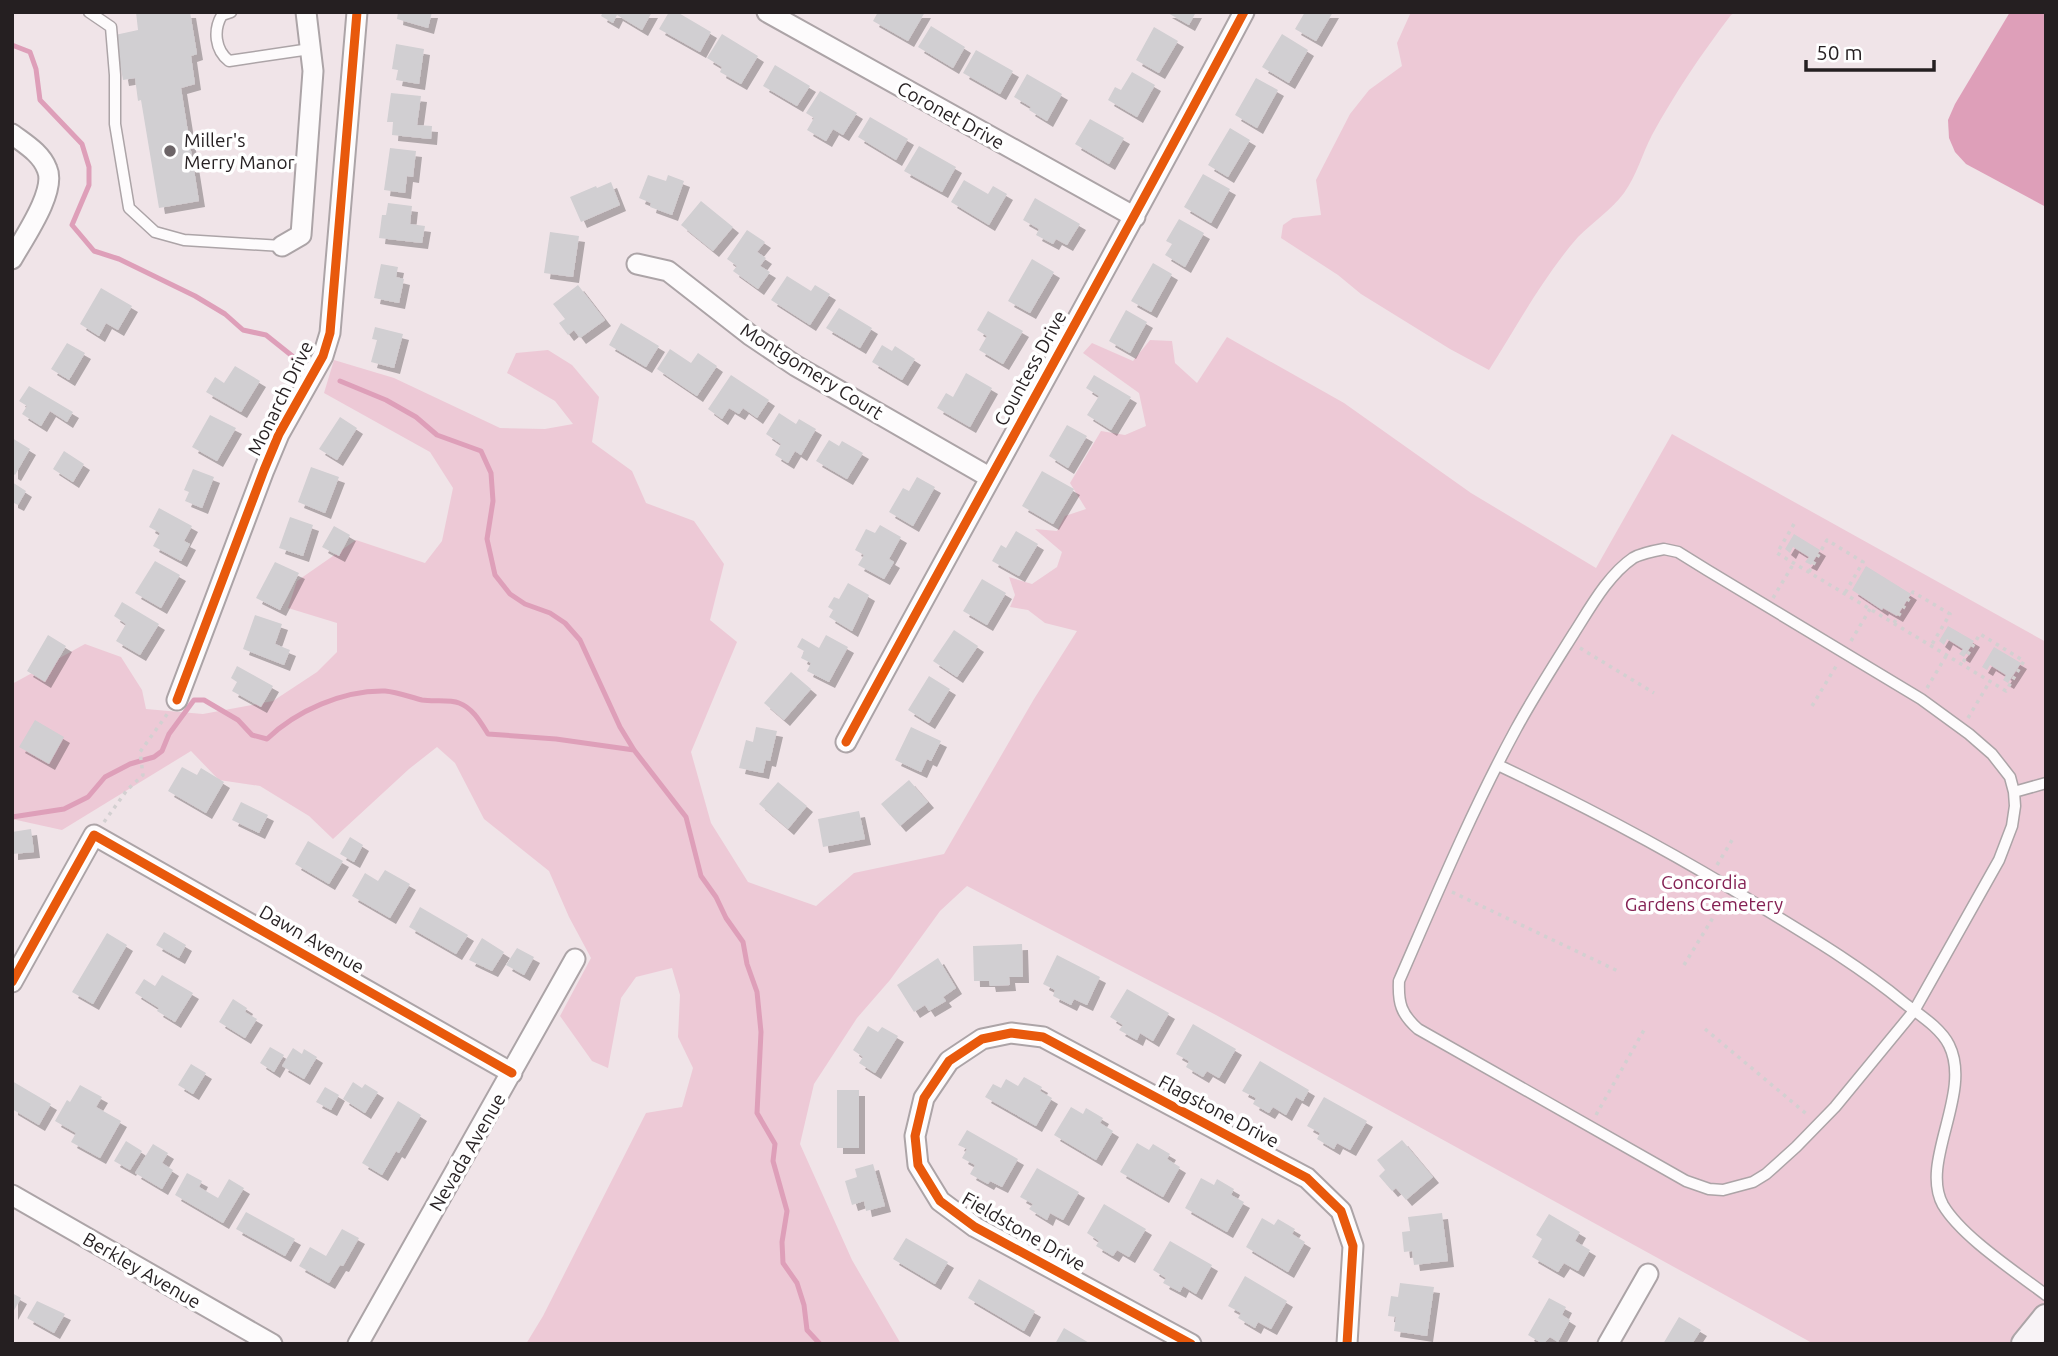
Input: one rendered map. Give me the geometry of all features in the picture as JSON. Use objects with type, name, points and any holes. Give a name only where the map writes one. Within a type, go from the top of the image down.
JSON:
[{"type":"main road","points":[[2025,1344],[2046,1318]]},
{"type":"street","points":[[282,246],[301,235],[313,71],[306,12]]},
{"type":"street","name":"Monarch Drive","points":[[177,700],[264,470],[279,435],[323,356],[330,333],[357,12]]},
{"type":"street","name":"Coronet Drive","points":[[767,12],[1135,217]]},
{"type":"street","name":"Countess Drive","points":[[846,742],[989,477],[1135,217],[1244,12]]},
{"type":"street","points":[[12,134],[34,151],[48,170],[43,204],[12,259]]},
{"type":"street","name":"Montgomery Court","points":[[637,264],[668,271],[750,335],[796,366],[989,477]]},
{"type":"street","points":[[12,982],[94,835]]},
{"type":"street","name":"Dawn Avenue","points":[[94,835],[512,1073]]},
{"type":"street","name":"Nevada Avenue","points":[[358,1344],[575,959]]},
{"type":"street","name":"Flagstone Drive","points":[[949,1061],[982,1040],[1011,1032],[1043,1037],[1307,1178],[1341,1211],[1353,1246],[1347,1344]]},
{"type":"street","name":"Fieldstone Drive","points":[[949,1061],[924,1098],[915,1136],[918,1165],[940,1201],[975,1227],[1191,1344]]},
{"type":"street","name":"Berkley Avenue","points":[[12,1195],[272,1344]]},
{"type":"street","points":[[1608,1344],[1647,1274]]},
{"type":"lane","points":[[89,12],[111,27],[115,124],[129,208],[155,232],[184,240],[282,246]]},
{"type":"lane","points":[[229,13],[218,22],[216,38],[221,55],[229,61],[310,49]]},
{"type":"lane","points":[[1664,549],[1678,552],[1768,606],[1921,699],[1992,754],[2010,776],[2014,792],[2012,827],[1999,860],[1914,1011],[1818,1124],[1766,1174],[1740,1187],[1709,1189],[1686,1181],[1418,1029],[1406,1019],[1400,1009],[1399,981],[1497,765],[1528,706],[1618,571],[1634,558],[1649,551],[1664,549]]},
{"type":"lane","points":[[1497,765],[1571,800],[1731,888],[1882,985],[1938,1030],[1948,1043],[1953,1057],[1954,1095],[1938,1166],[1942,1202],[1968,1234],[2046,1296]]},
{"type":"lane","points":[[2014,792],[2046,783]]},
{"type":"path","points":[[1794,524],[1777,553],[2006,691],[2024,661],[1980,634],[1962,664]]},
{"type":"path","points":[[1808,572],[1827,540],[1863,562],[1845,593]]},
{"type":"path","points":[[1768,606],[1794,563]]},
{"type":"path","points":[[1894,623],[1913,592],[1950,614],[1931,646]]},
{"type":"path","points":[[1569,641],[1654,693]]},
{"type":"path","points":[[1921,699],[1947,655]]},
{"type":"path","points":[[1962,729],[1990,681]]},
{"type":"path","points":[[94,835],[127,790],[144,775],[140,752],[177,700]]},
{"type":"path","points":[[1711,876],[1734,837]]},
{"type":"path","points":[[1441,887],[1618,971]]},
{"type":"path","points":[[1684,965],[1731,888]]},
{"type":"path","points":[[1705,1029],[1818,1124]]},
{"type":"path","points":[[1590,1126],[1644,1030]]},
{"type":"green space","points":[[1411,12],[1736,12],[1710,44],[1670,104],[1624,193],[1565,252],[1489,370],[1361,294],[1338,275],[1281,238],[1283,225],[1293,218],[1321,215],[1316,180],[1350,114],[1369,90],[1402,66],[1397,43]]},
{"type":"green space","name":"Concordia Gardens Cemetery","points":[[1227,337],[1344,403],[1471,493],[1596,568],[1672,434],[2046,642],[2046,1302],[2012,1344],[1814,1344],[1216,1015],[967,886],[940,911],[890,980],[857,1018],[814,1084],[800,1144],[852,1260],[901,1344],[526,1344],[543,1316],[646,1113],[682,1107],[693,1068],[678,1037],[680,995],[672,968],[636,977],[621,998],[608,1068],[592,1061],[560,1016],[591,958],[549,871],[484,819],[455,763],[437,747],[333,839],[309,816],[260,786],[219,780],[191,751],[62,830],[12,819],[12,684],[85,644],[121,657],[142,690],[146,709],[203,714],[273,701],[317,672],[337,652],[337,623],[288,608],[297,581],[356,540],[425,563],[442,541],[453,488],[430,452],[324,393],[334,360],[394,378],[500,428],[545,429],[573,424],[555,401],[507,373],[516,353],[548,350],[572,365],[599,397],[592,442],[632,471],[646,503],[694,521],[724,564],[710,620],[737,642],[691,752],[711,823],[748,882],[816,906],[854,873],[944,854],[1077,631],[1045,623],[1028,610],[1010,607],[1015,595],[1009,577],[1032,584],[1057,567],[1062,552],[1035,529],[1057,531],[1065,516],[1086,509],[1070,483],[1101,431],[1125,435],[1146,426],[1139,393],[1083,353],[1092,343],[1133,361],[1150,340],[1172,341],[1175,363],[1197,383]]},
{"type":"shaded area","points":[[2010,12],[2046,12],[2046,207],[1966,164],[1955,152],[1949,138],[1948,120],[1955,104]]},
{"type":"building","name":"Miller's Merry Manor","points":[[136,12],[190,12],[197,54],[191,56],[195,84],[181,88],[199,201],[159,208],[141,100],[138,101],[135,78],[123,80],[115,35],[138,30]]},
{"type":"building","points":[[398,12],[432,12],[428,28],[397,19]]},
{"type":"building","points":[[603,12],[652,12],[642,30],[617,15],[613,23],[601,16]]},
{"type":"building","points":[[669,12],[677,12],[711,32],[700,52],[659,29]]},
{"type":"building","points":[[878,12],[925,12],[908,41],[873,21]]},
{"type":"building","points":[[1166,12],[1196,12],[1189,25]]},
{"type":"building","points":[[1305,12],[1333,12],[1316,41],[1295,29]]},
{"type":"building","points":[[931,26],[965,47],[953,68],[918,47]]},
{"type":"building","points":[[1154,27],[1178,41],[1159,73],[1136,60]]},
{"type":"building","points":[[722,34],[758,56],[741,84],[720,72],[722,67],[707,58]]},
{"type":"building","points":[[1282,34],[1308,50],[1289,83],[1262,67]]},
{"type":"building","points":[[396,44],[424,49],[419,84],[396,80],[398,70],[392,69]]},
{"type":"building","points":[[976,50],[1013,71],[1000,94],[963,73]]},
{"type":"building","points":[[775,65],[810,86],[797,106],[763,86]]},
{"type":"building","points":[[1132,72],[1155,85],[1137,117],[1108,100],[1115,87],[1121,90]]},
{"type":"building","points":[[1027,74],[1062,94],[1047,121],[1014,97]]},
{"type":"building","points":[[1256,78],[1278,90],[1257,128],[1235,115]]},
{"type":"building","points":[[820,91],[857,113],[843,135],[833,129],[826,141],[807,130],[814,118],[806,113]]},
{"type":"building","points":[[391,93],[421,96],[417,125],[432,126],[431,139],[392,135],[393,122],[387,122]]},
{"type":"building","points":[[870,117],[908,139],[896,160],[858,137]]},
{"type":"building","points":[[1090,119],[1124,138],[1109,164],[1075,144]]},
{"type":"building","points":[[1230,128],[1250,140],[1228,177],[1208,165]]},
{"type":"building","points":[[919,146],[956,167],[942,192],[904,171]]},
{"type":"building","points":[[390,148],[416,151],[413,177],[407,176],[405,193],[384,190]]},
{"type":"building","points":[[1203,174],[1230,189],[1211,223],[1184,207]]},
{"type":"building","points":[[648,175],[666,181],[668,175],[684,181],[672,215],[650,207],[651,203],[639,198]]},
{"type":"building","points":[[964,180],[988,194],[993,186],[1007,194],[989,225],[951,202]]},
{"type":"building","points":[[611,182],[620,205],[581,222],[570,197]]},
{"type":"building","points":[[1035,198],[1080,224],[1067,245],[1056,239],[1053,244],[1036,235],[1039,229],[1023,220]]},
{"type":"building","points":[[701,201],[733,227],[713,251],[681,225]]},
{"type":"building","points":[[388,203],[412,206],[410,224],[425,226],[422,243],[379,238],[382,215],[386,215]]},
{"type":"building","points":[[1179,219],[1204,233],[1185,267],[1165,255],[1172,244],[1166,241]]},
{"type":"building","points":[[747,230],[765,242],[757,252],[766,258],[760,266],[770,272],[758,289],[733,271],[737,266],[727,259]]},
{"type":"building","points":[[550,232],[579,236],[573,277],[544,273]]},
{"type":"building","points":[[1032,259],[1054,272],[1030,313],[1008,301]]},
{"type":"building","points":[[1153,263],[1172,274],[1151,312],[1131,301]]},
{"type":"building","points":[[381,264],[398,267],[396,277],[404,279],[399,303],[374,298]]},
{"type":"building","points":[[787,276],[811,291],[815,285],[830,294],[810,325],[771,300]]},
{"type":"building","points":[[578,285],[605,320],[580,338],[574,330],[568,335],[559,323],[565,319],[553,304]]},
{"type":"building","points":[[101,288],[132,306],[118,330],[106,323],[99,336],[80,324]]},
{"type":"building","points":[[839,308],[872,328],[860,348],[826,328]]},
{"type":"building","points":[[1126,310],[1147,322],[1130,353],[1109,341]]},
{"type":"building","points":[[988,311],[1023,331],[1003,364],[979,350],[987,336],[977,330]]},
{"type":"building","points":[[621,323],[659,346],[646,367],[609,345]]},
{"type":"building","points":[[375,327],[403,334],[394,368],[371,362],[377,340],[372,339]]},
{"type":"building","points":[[67,343],[85,353],[69,380],[51,369]]},
{"type":"building","points":[[882,345],[892,351],[895,346],[915,359],[902,380],[872,362]]},
{"type":"building","points":[[670,349],[691,363],[698,353],[717,366],[697,396],[657,369]]},
{"type":"building","points":[[235,366],[260,381],[241,412],[206,392],[215,377],[224,383]]},
{"type":"building","points":[[966,373],[992,388],[970,427],[937,408],[946,393],[953,397]]},
{"type":"building","points":[[731,375],[769,400],[757,418],[743,408],[739,414],[729,408],[722,419],[708,409]]},
{"type":"building","points":[[1094,375],[1131,397],[1111,430],[1087,415],[1099,396],[1086,388]]},
{"type":"building","points":[[29,386],[73,412],[67,422],[50,411],[41,426],[22,414],[27,406],[19,401]]},
{"type":"building","points":[[779,413],[796,424],[799,419],[816,429],[801,455],[795,451],[788,463],[775,455],[781,444],[766,434]]},
{"type":"building","points":[[210,415],[236,428],[217,461],[192,447]]},
{"type":"building","points":[[340,417],[357,428],[337,460],[319,449]]},
{"type":"building","points":[[1067,425],[1087,436],[1068,468],[1049,456]]},
{"type":"building","points":[[12,438],[30,449],[15,475],[12,473]]},
{"type":"building","points":[[829,440],[839,446],[842,441],[863,453],[847,479],[816,461]]},
{"type":"building","points":[[64,451],[84,464],[73,482],[53,469]]},
{"type":"building","points":[[311,467],[339,477],[325,513],[298,502]]},
{"type":"building","points":[[193,469],[214,477],[202,508],[185,501],[189,492],[184,490]]},
{"type":"building","points":[[1042,471],[1074,489],[1053,524],[1022,506]]},
{"type":"building","points":[[917,477],[935,487],[913,526],[889,512],[903,488],[909,491]]},
{"type":"building","points":[[12,482],[26,491],[18,505],[12,502]]},
{"type":"building","points":[[159,508],[192,526],[184,541],[190,544],[181,561],[153,546],[160,533],[149,527]]},
{"type":"building","points":[[290,517],[313,525],[303,556],[279,548]]},
{"type":"building","points":[[880,525],[901,537],[889,559],[894,562],[884,579],[858,565],[864,555],[855,550],[866,529],[875,533]]},
{"type":"building","points":[[334,526],[350,535],[339,556],[322,547]]},
{"type":"building","points":[[1016,531],[1038,544],[1019,576],[992,561],[1001,545],[1006,548]]},
{"type":"building","points":[[1794,534],[1820,550],[1811,565],[1805,562],[1809,557],[1793,547],[1790,553],[1785,549]]},
{"type":"building","points":[[155,561],[180,575],[161,608],[135,593]]},
{"type":"building","points":[[275,562],[299,573],[280,610],[256,598]]},
{"type":"building","points":[[1866,566],[1911,594],[1897,616],[1883,608],[1882,610],[1852,590]]},
{"type":"building","points":[[982,579],[1006,593],[987,625],[963,611]]},
{"type":"building","points":[[848,583],[869,595],[852,631],[829,617],[833,610],[828,607],[834,597],[839,599]]},
{"type":"building","points":[[122,602],[159,624],[140,655],[116,641],[126,624],[114,616]]},
{"type":"building","points":[[255,615],[282,624],[275,644],[290,650],[284,665],[243,649]]},
{"type":"building","points":[[1948,626],[1974,641],[1964,657],[1959,654],[1963,649],[1947,639],[1944,645],[1939,641]]},
{"type":"building","points":[[954,630],[978,646],[957,677],[933,661]]},
{"type":"building","points":[[48,635],[66,646],[45,682],[27,671]]},
{"type":"building","points":[[826,635],[848,647],[829,682],[807,671],[811,663],[801,658],[804,651],[797,647],[802,638],[819,648]]},
{"type":"building","points":[[1994,647],[2021,663],[2008,683],[2003,680],[2006,675],[1990,665],[1987,670],[1982,667]]},
{"type":"building","points":[[237,666],[273,686],[261,707],[232,691],[237,682],[231,678]]},
{"type":"building","points":[[791,672],[811,689],[784,720],[764,703]]},
{"type":"building","points":[[929,676],[950,689],[929,723],[908,710]]},
{"type":"building","points":[[35,720],[64,737],[49,764],[19,747]]},
{"type":"building","points":[[756,727],[777,731],[770,761],[766,760],[763,773],[739,768],[746,740],[753,742]]},
{"type":"building","points":[[911,727],[941,741],[931,761],[927,759],[921,772],[895,760]]},
{"type":"building","points":[[182,767],[197,775],[201,768],[224,782],[206,813],[168,791]]},
{"type":"building","points":[[909,780],[928,802],[900,826],[881,804]]},
{"type":"building","points":[[778,782],[807,806],[788,829],[759,804]]},
{"type":"building","points":[[241,802],[268,815],[259,833],[232,820]]},
{"type":"building","points":[[859,811],[865,839],[823,847],[818,819]]},
{"type":"building","points":[[31,829],[34,852],[12,854],[12,832]]},
{"type":"building","points":[[350,837],[363,845],[354,862],[340,854]]},
{"type":"building","points":[[308,841],[343,861],[329,884],[295,864]]},
{"type":"building","points":[[385,870],[410,884],[390,918],[352,896],[365,873],[378,881]]},
{"type":"building","points":[[420,907],[468,935],[456,954],[409,927]]},
{"type":"building","points":[[164,932],[186,945],[179,958],[156,945]]},
{"type":"building","points":[[107,933],[127,945],[93,1004],[72,992]]},
{"type":"building","points":[[482,938],[504,952],[492,971],[469,960]]},
{"type":"building","points":[[1022,944],[1023,977],[1009,977],[1010,985],[990,986],[989,981],[974,981],[973,946]]},
{"type":"building","points":[[517,948],[534,957],[524,975],[506,965]]},
{"type":"building","points":[[1057,955],[1100,977],[1087,1005],[1074,999],[1071,1005],[1053,996],[1055,990],[1043,984]]},
{"type":"building","points":[[938,958],[956,988],[943,997],[946,1001],[929,1011],[925,1005],[914,1012],[897,985]]},
{"type":"building","points":[[162,975],[193,993],[175,1022],[135,993],[144,979],[155,986]]},
{"type":"building","points":[[1127,989],[1169,1013],[1153,1041],[1140,1033],[1137,1040],[1119,1030],[1123,1025],[1110,1017]]},
{"type":"building","points":[[233,999],[247,1008],[245,1012],[257,1019],[245,1038],[219,1022]]},
{"type":"building","points":[[1193,1024],[1236,1049],[1219,1078],[1207,1071],[1203,1077],[1186,1067],[1189,1061],[1176,1054]]},
{"type":"building","points":[[868,1026],[878,1032],[882,1027],[898,1036],[875,1073],[859,1063],[863,1057],[853,1050]]},
{"type":"building","points":[[270,1047],[284,1055],[274,1072],[260,1063]]},
{"type":"building","points":[[293,1048],[302,1054],[304,1049],[317,1057],[304,1079],[282,1066]]},
{"type":"building","points":[[1260,1061],[1309,1090],[1303,1101],[1296,1097],[1286,1115],[1273,1107],[1269,1113],[1253,1104],[1256,1098],[1242,1091]]},
{"type":"building","points":[[191,1064],[206,1073],[193,1094],[178,1085]]},
{"type":"building","points":[[1024,1077],[1042,1087],[1040,1091],[1052,1098],[1036,1126],[985,1097],[993,1084],[1001,1088],[1006,1079],[1018,1086]]},
{"type":"building","points":[[12,1081],[51,1104],[39,1125],[12,1109]]},
{"type":"building","points":[[353,1082],[362,1088],[365,1084],[378,1092],[365,1113],[343,1099]]},
{"type":"building","points":[[80,1085],[102,1097],[96,1107],[121,1121],[100,1158],[71,1142],[76,1133],[55,1121],[67,1100],[70,1102]]},
{"type":"building","points":[[325,1087],[339,1095],[331,1110],[316,1102]]},
{"type":"building","points":[[837,1090],[859,1090],[859,1148],[837,1148]]},
{"type":"building","points":[[1324,1097],[1367,1121],[1350,1150],[1337,1143],[1334,1149],[1317,1139],[1320,1133],[1307,1126]]},
{"type":"building","points":[[398,1101],[421,1115],[399,1153],[396,1151],[382,1175],[362,1163]]},
{"type":"building","points":[[1071,1107],[1083,1114],[1086,1108],[1103,1118],[1100,1123],[1113,1131],[1096,1160],[1054,1135]]},
{"type":"building","points":[[967,1130],[1018,1159],[1002,1187],[990,1181],[988,1184],[970,1174],[975,1165],[962,1158],[967,1149],[958,1145]]},
{"type":"building","points":[[1402,1140],[1433,1177],[1406,1200],[1396,1188],[1392,1191],[1379,1176],[1385,1170],[1377,1160]]},
{"type":"building","points":[[126,1141],[142,1151],[130,1170],[114,1161]]},
{"type":"building","points":[[1137,1143],[1149,1150],[1153,1144],[1170,1154],[1167,1159],[1180,1167],[1163,1197],[1120,1172]]},
{"type":"building","points":[[153,1144],[168,1153],[162,1163],[173,1170],[162,1189],[135,1173]]},
{"type":"building","points":[[873,1164],[885,1206],[866,1211],[864,1201],[852,1205],[845,1181],[857,1177],[855,1169]]},
{"type":"building","points":[[1037,1168],[1079,1192],[1063,1220],[1050,1213],[1047,1220],[1029,1209],[1033,1204],[1020,1197]]},
{"type":"building","points":[[187,1173],[202,1181],[199,1187],[218,1198],[229,1179],[244,1188],[223,1223],[175,1195]]},
{"type":"building","points":[[1201,1178],[1214,1185],[1217,1179],[1234,1189],[1231,1195],[1244,1202],[1227,1232],[1185,1208]]},
{"type":"building","points":[[1104,1204],[1146,1229],[1129,1257],[1117,1250],[1113,1256],[1096,1246],[1099,1241],[1087,1233]]},
{"type":"building","points":[[246,1212],[295,1239],[285,1256],[236,1229]]},
{"type":"building","points":[[1442,1213],[1448,1261],[1414,1265],[1412,1251],[1404,1252],[1402,1232],[1410,1231],[1408,1217]]},
{"type":"building","points":[[1549,1214],[1580,1232],[1575,1241],[1590,1250],[1578,1271],[1564,1263],[1558,1272],[1532,1257],[1542,1239],[1536,1235]]},
{"type":"building","points":[[1262,1218],[1274,1225],[1278,1219],[1295,1229],[1292,1234],[1305,1242],[1288,1272],[1246,1247]]},
{"type":"building","points":[[342,1229],[359,1238],[343,1266],[340,1265],[329,1283],[299,1266],[310,1247],[326,1256]]},
{"type":"building","points":[[906,1238],[948,1262],[935,1284],[893,1259]]},
{"type":"building","points":[[1170,1241],[1212,1265],[1196,1294],[1183,1286],[1180,1292],[1163,1283],[1166,1278],[1153,1270]]},
{"type":"building","points":[[1245,1276],[1287,1301],[1271,1329],[1258,1322],[1255,1328],[1238,1318],[1241,1313],[1228,1306]]},
{"type":"building","points":[[979,1279],[1035,1311],[1024,1331],[968,1298]]},
{"type":"building","points":[[1400,1283],[1434,1287],[1427,1336],[1394,1331],[1396,1317],[1388,1316],[1391,1296],[1398,1297]]},
{"type":"building","points":[[12,1293],[21,1298],[12,1314]]},
{"type":"building","points":[[1549,1298],[1566,1307],[1562,1315],[1570,1320],[1558,1342],[1550,1337],[1543,1344],[1528,1335]]},
{"type":"building","points":[[37,1301],[65,1314],[54,1333],[27,1318]]},
{"type":"building","points":[[1679,1317],[1701,1330],[1692,1344],[1663,1344]]},
{"type":"building","points":[[1064,1328],[1091,1344],[1055,1344]]},
{"type":"waterway","points":[[12,45],[30,52],[36,69],[40,100],[82,144],[89,167],[89,185],[72,225],[94,251],[119,259],[195,296],[225,314],[243,330],[266,335],[296,359]]},
{"type":"waterway","points":[[340,381],[386,400],[416,417],[437,435],[481,451],[491,473],[493,501],[487,539],[495,575],[510,594],[525,604],[550,613],[565,623],[580,640],[620,727],[634,750],[686,817],[701,876],[743,942],[757,992],[761,1032],[757,1113],[775,1144],[773,1161],[787,1211],[782,1242],[783,1263],[797,1283],[804,1305],[807,1330],[820,1344]]},
{"type":"waterway","points":[[12,817],[64,809],[88,797],[105,777],[130,764],[154,757],[162,751],[169,734],[194,700],[204,700],[238,720],[252,735],[267,739],[292,720],[321,704],[353,694],[385,691],[422,700],[451,701],[464,705],[488,734],[556,739],[634,750]]},
{"type":"cycle path","points":[[177,700],[279,434],[323,356],[330,333],[357,12]]},
{"type":"cycle path","points":[[846,742],[1244,12]]},
{"type":"cycle path","points":[[12,982],[94,835],[512,1073]]},
{"type":"cycle path","points":[[1191,1344],[975,1227],[940,1201],[918,1165],[915,1136],[924,1098],[949,1061],[982,1039],[1011,1033],[1043,1037],[1307,1178],[1341,1211],[1353,1246],[1347,1344]]},
{"type":"place","name":"Miller's Merry Manor","points":[[170,151]]}]
